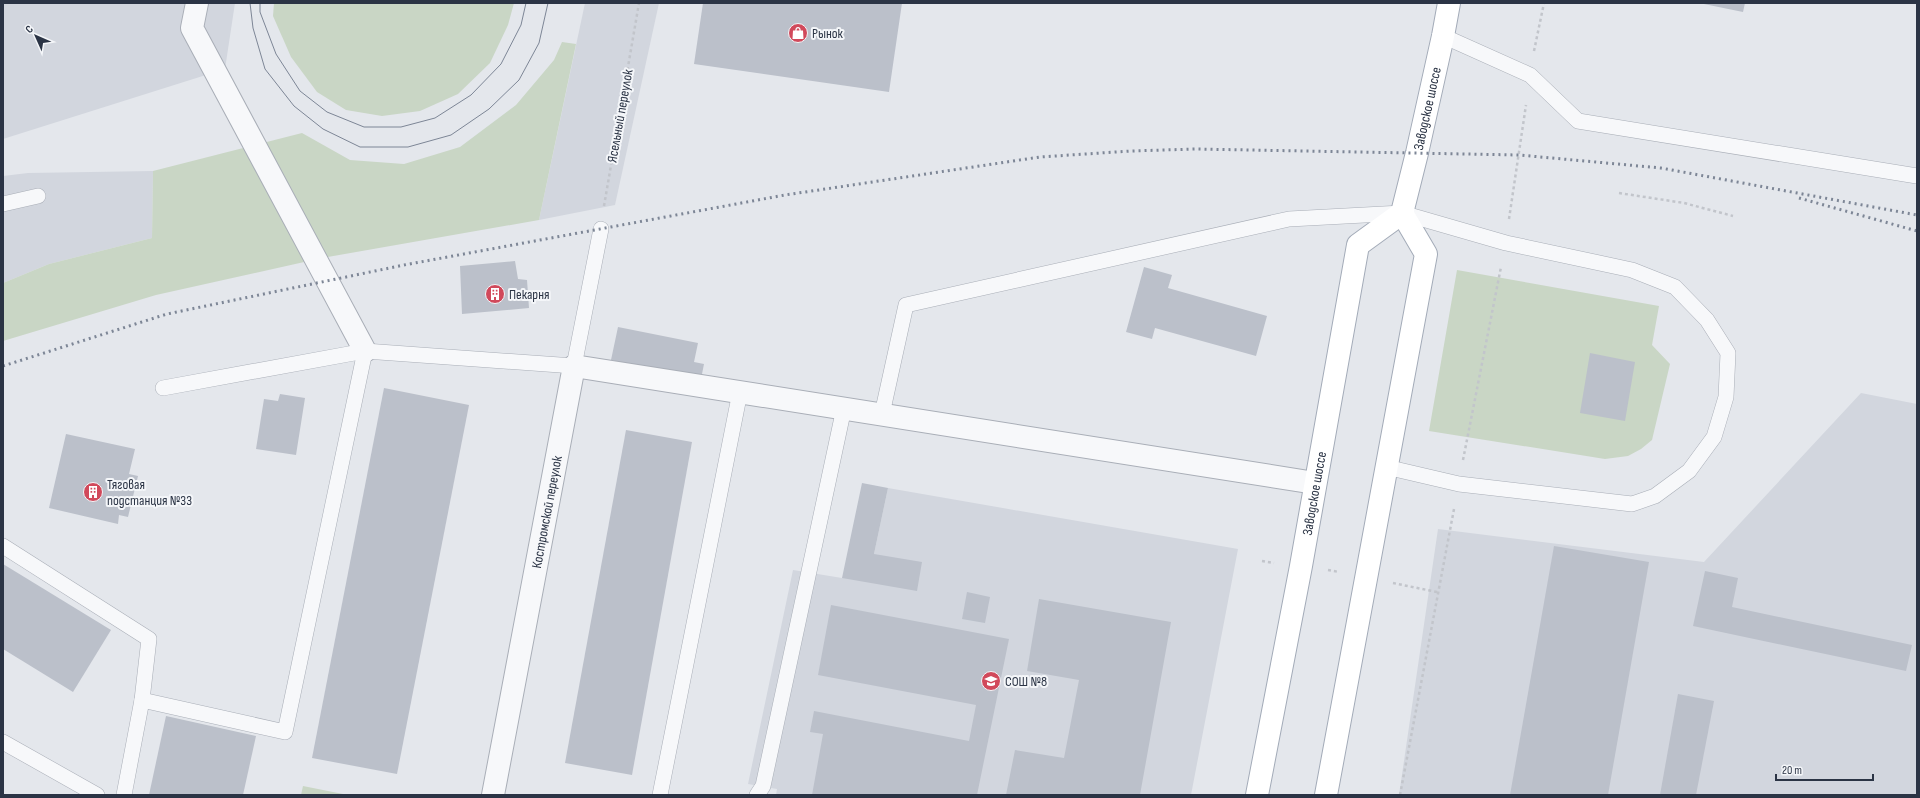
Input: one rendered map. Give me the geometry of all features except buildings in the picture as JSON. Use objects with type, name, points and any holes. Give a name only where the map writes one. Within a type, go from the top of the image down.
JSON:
[{"type":"main road","name":"Заводское шоссе","points":[[1257,795],[1358,245],[1402,213],[1443,36],[1449,3]]},
{"type":"main road","points":[[1326,795],[1426,254],[1402,213]]},
{"type":"street","points":[[197,3],[192,28],[365,351]]},
{"type":"street","points":[[574,366],[1315,483]]},
{"type":"street","name":"Костромской переулок","points":[[493,795],[574,366]]},
{"type":"lane","points":[[1443,36],[1530,75],[1578,121],[1917,176]]},
{"type":"lane","points":[[3,204],[38,196]]},
{"type":"lane","points":[[882,414],[906,305],[1289,219],[1402,213],[1506,243],[1632,270],[1675,287],[1707,320],[1728,353],[1726,397],[1714,437],[1689,471],[1655,496],[1632,504],[1459,484],[1386,467]]},
{"type":"lane","name":"Костромской переулок","points":[[574,366],[601,229]]},
{"type":"lane","points":[[142,700],[285,732],[365,351]]},
{"type":"lane","points":[[163,388],[365,351],[574,366]]},
{"type":"lane","points":[[660,795],[740,392]]},
{"type":"lane","points":[[757,795],[763,786],[844,408]]},
{"type":"lane","points":[[3,546],[149,639],[142,700],[124,795]]},
{"type":"lane","points":[[3,742],[97,795]]},
{"type":"path","name":"Ясельный переулок","points":[[601,229],[639,3]]},
{"type":"path","points":[[1400,795],[1506,243],[1530,75],[1544,3]]},
{"type":"path","points":[[1619,193],[1684,203],[1733,216]]},
{"type":"shaded area","points":[[3,3],[235,3],[225,69],[3,139]]},
{"type":"shaded area","points":[[585,3],[659,3],[615,205],[539,220]]},
{"type":"shaded area","points":[[153,171],[152,238],[49,264],[3,283],[3,176],[28,173]]},
{"type":"shaded area","points":[[1861,393],[1917,404],[1917,795],[1399,795],[1438,529],[1704,562]]},
{"type":"shaded area","name":"СОШ №8","points":[[888,488],[1238,549],[1191,795],[776,795],[777,789],[748,784],[793,570],[842,578],[874,554]]},
{"type":"green space","points":[[274,3],[514,3],[508,25],[490,63],[458,94],[420,111],[382,116],[346,110],[317,92],[291,57],[273,16]]},
{"type":"green space","points":[[562,42],[576,44],[539,220],[322,258],[156,295],[3,341],[3,283],[49,264],[152,238],[153,171],[302,133],[350,160],[404,164],[460,147],[516,105],[554,60]]},
{"type":"green space","points":[[1457,270],[1659,306],[1652,345],[1670,364],[1652,440],[1641,449],[1628,456],[1605,459],[1429,431]]},
{"type":"green space","points":[[303,786],[348,795],[301,795]]},
{"type":"tram line","points":[[250,3],[253,28],[265,69],[294,106],[323,129],[360,147],[408,147],[451,135],[489,109],[519,80],[539,43],[548,3]]},
{"type":"tram line","points":[[260,3],[260,12],[276,54],[300,91],[327,112],[364,127],[401,127],[435,118],[471,95],[501,64],[521,25],[526,3]]},
{"type":"railway","points":[[3,366],[167,314],[404,265],[785,195],[1040,157],[1131,151],[1196,149],[1519,155],[1661,168],[1917,215]]},
{"type":"railway","points":[[1799,198],[1917,231]]},
{"type":"place","name":"Рынок","points":[[798,33]]},
{"type":"place","name":"Пекарня","points":[[495,294]]},
{"type":"place","name":"Тяговая подстанция №33","points":[[93,492]]},
{"type":"place","name":"СОШ №8","points":[[991,681]]}]
